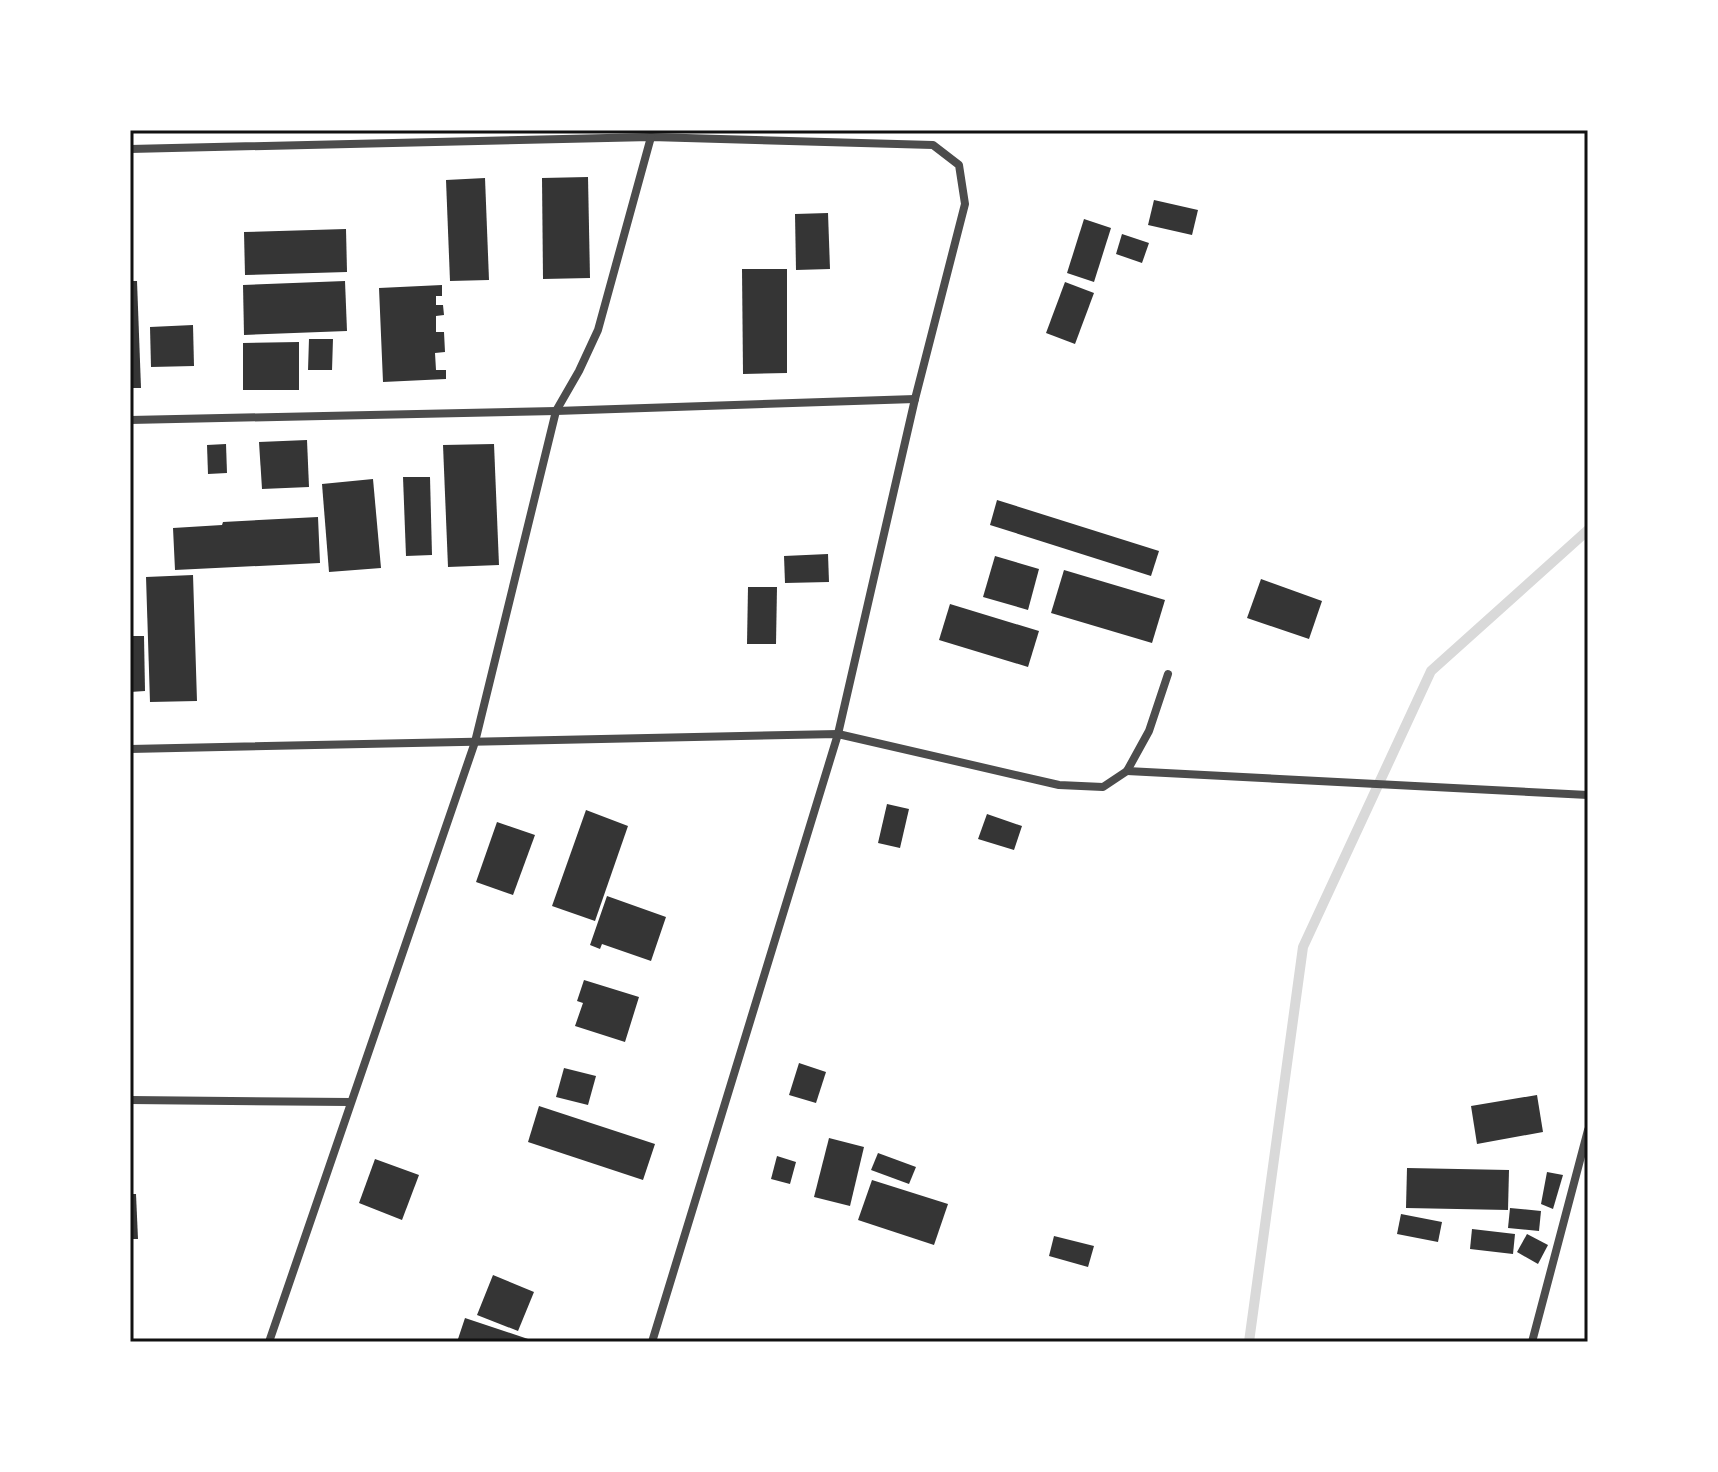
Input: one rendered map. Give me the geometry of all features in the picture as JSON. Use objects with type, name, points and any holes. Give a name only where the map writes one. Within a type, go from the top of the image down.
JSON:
[{"type":"street","points":[[130,149],[651,137],[933,145],[959,165],[965,204],[915,399],[838,734],[652,1342]]},
{"type":"street","points":[[269,1342],[475,742],[556,411],[598,330],[651,137]]},
{"type":"street","points":[[130,420],[915,399]]},
{"type":"street","points":[[130,749],[838,734],[1059,785],[1103,787],[1127,771],[1149,731],[1168,674]]},
{"type":"street","points":[[1127,771],[1588,795]]},
{"type":"street","points":[[130,1100],[350,1102]]},
{"type":"street","points":[[1532,1342],[1588,1130]]},
{"type":"building","points":[[588,177],[590,278],[543,279],[542,178]]},
{"type":"building","points":[[485,178],[489,280],[450,281],[446,180]]},
{"type":"building","points":[[1154,200],[1198,210],[1192,235],[1148,225]]},
{"type":"building","points":[[828,213],[830,269],[796,270],[795,214]]},
{"type":"building","points":[[1084,219],[1111,228],[1094,282],[1067,273]]},
{"type":"building","points":[[346,229],[347,272],[245,275],[244,232]]},
{"type":"building","points":[[1122,234],[1149,243],[1142,263],[1116,254]]},
{"type":"building","points":[[742,269],[787,269],[787,373],[743,374]]},
{"type":"building","points":[[130,281],[137,281],[141,388],[130,388]]},
{"type":"building","points":[[345,281],[347,331],[244,335],[243,285]]},
{"type":"building","points":[[1065,282],[1094,293],[1075,344],[1046,333]]},
{"type":"building","points":[[442,285],[442,296],[436,296],[436,305],[443,305],[444,315],[436,316],[436,332],[444,332],[445,352],[435,353],[436,370],[446,370],[446,379],[383,382],[379,288]]},
{"type":"building","points":[[193,325],[194,366],[151,367],[150,327]]},
{"type":"building","points":[[309,339],[333,339],[332,370],[308,370]]},
{"type":"building","points":[[299,342],[299,390],[243,390],[243,343]]},
{"type":"building","points":[[307,440],[309,487],[262,489],[259,442]]},
{"type":"building","points":[[226,444],[227,473],[208,474],[207,445]]},
{"type":"building","points":[[494,444],[499,565],[448,567],[443,445]]},
{"type":"building","points":[[403,477],[430,477],[432,555],[406,556]]},
{"type":"building","points":[[373,479],[381,568],[329,572],[322,484]]},
{"type":"building","points":[[997,500],[1159,551],[1151,576],[990,525]]},
{"type":"building","points":[[318,517],[320,563],[175,570],[173,528]]},
{"type":"building","points":[[828,554],[829,582],[785,583],[784,556]]},
{"type":"building","points":[[995,556],[1039,569],[1028,610],[983,597]]},
{"type":"building","points":[[1064,570],[1165,600],[1152,643],[1051,613]]},
{"type":"building","points":[[193,575],[197,701],[150,702],[146,577]]},
{"type":"building","points":[[1261,579],[1322,601],[1309,639],[1247,618]]},
{"type":"building","points":[[748,587],[777,587],[776,644],[747,644]]},
{"type":"building","points":[[950,604],[1039,631],[1028,667],[939,640]]},
{"type":"building","points":[[130,636],[144,636],[145,691],[130,692]]},
{"type":"building","points":[[887,804],[909,809],[900,848],[878,843]]},
{"type":"building","points":[[586,810],[628,826],[595,921],[552,906]]},
{"type":"building","points":[[987,814],[1022,826],[1014,850],[978,839]]},
{"type":"building","points":[[497,822],[535,835],[513,895],[476,882]]},
{"type":"building","points":[[607,896],[666,917],[651,961],[602,944],[600,949],[590,945]]},
{"type":"building","points":[[584,980],[639,997],[625,1042],[575,1026],[583,1003],[577,1001]]},
{"type":"building","points":[[799,1063],[826,1072],[816,1103],[789,1095]]},
{"type":"building","points":[[564,1068],[596,1076],[588,1105],[556,1097]]},
{"type":"building","points":[[1537,1095],[1543,1132],[1477,1144],[1471,1106]]},
{"type":"building","points":[[539,1106],[655,1144],[643,1180],[528,1142]]},
{"type":"building","points":[[829,1138],[864,1147],[850,1206],[814,1197]]},
{"type":"building","points":[[878,1153],[916,1167],[909,1184],[871,1170]]},
{"type":"building","points":[[777,1156],[796,1162],[790,1184],[771,1179]]},
{"type":"building","points":[[375,1159],[419,1175],[402,1220],[359,1203]]},
{"type":"building","points":[[1407,1168],[1509,1170],[1508,1210],[1406,1208]]},
{"type":"building","points":[[1547,1172],[1563,1175],[1553,1209],[1541,1204]]},
{"type":"building","points":[[872,1180],[948,1204],[934,1245],[858,1220]]},
{"type":"building","points":[[130,1194],[136,1194],[138,1239],[130,1239]]},
{"type":"building","points":[[1510,1208],[1541,1211],[1539,1231],[1508,1228]]},
{"type":"building","points":[[1401,1214],[1442,1222],[1438,1242],[1397,1234]]},
{"type":"building","points":[[1472,1229],[1515,1234],[1513,1254],[1470,1249]]},
{"type":"building","points":[[1527,1234],[1548,1245],[1538,1264],[1517,1252]]},
{"type":"building","points":[[1054,1236],[1094,1246],[1088,1267],[1049,1256]]},
{"type":"building","points":[[493,1275],[534,1292],[518,1331],[477,1315]]},
{"type":"building","points":[[465,1318],[534,1341],[534,1342],[457,1342]]},
{"type":"waterway","points":[[1249,1342],[1303,947],[1431,671],[1588,530]]}]
